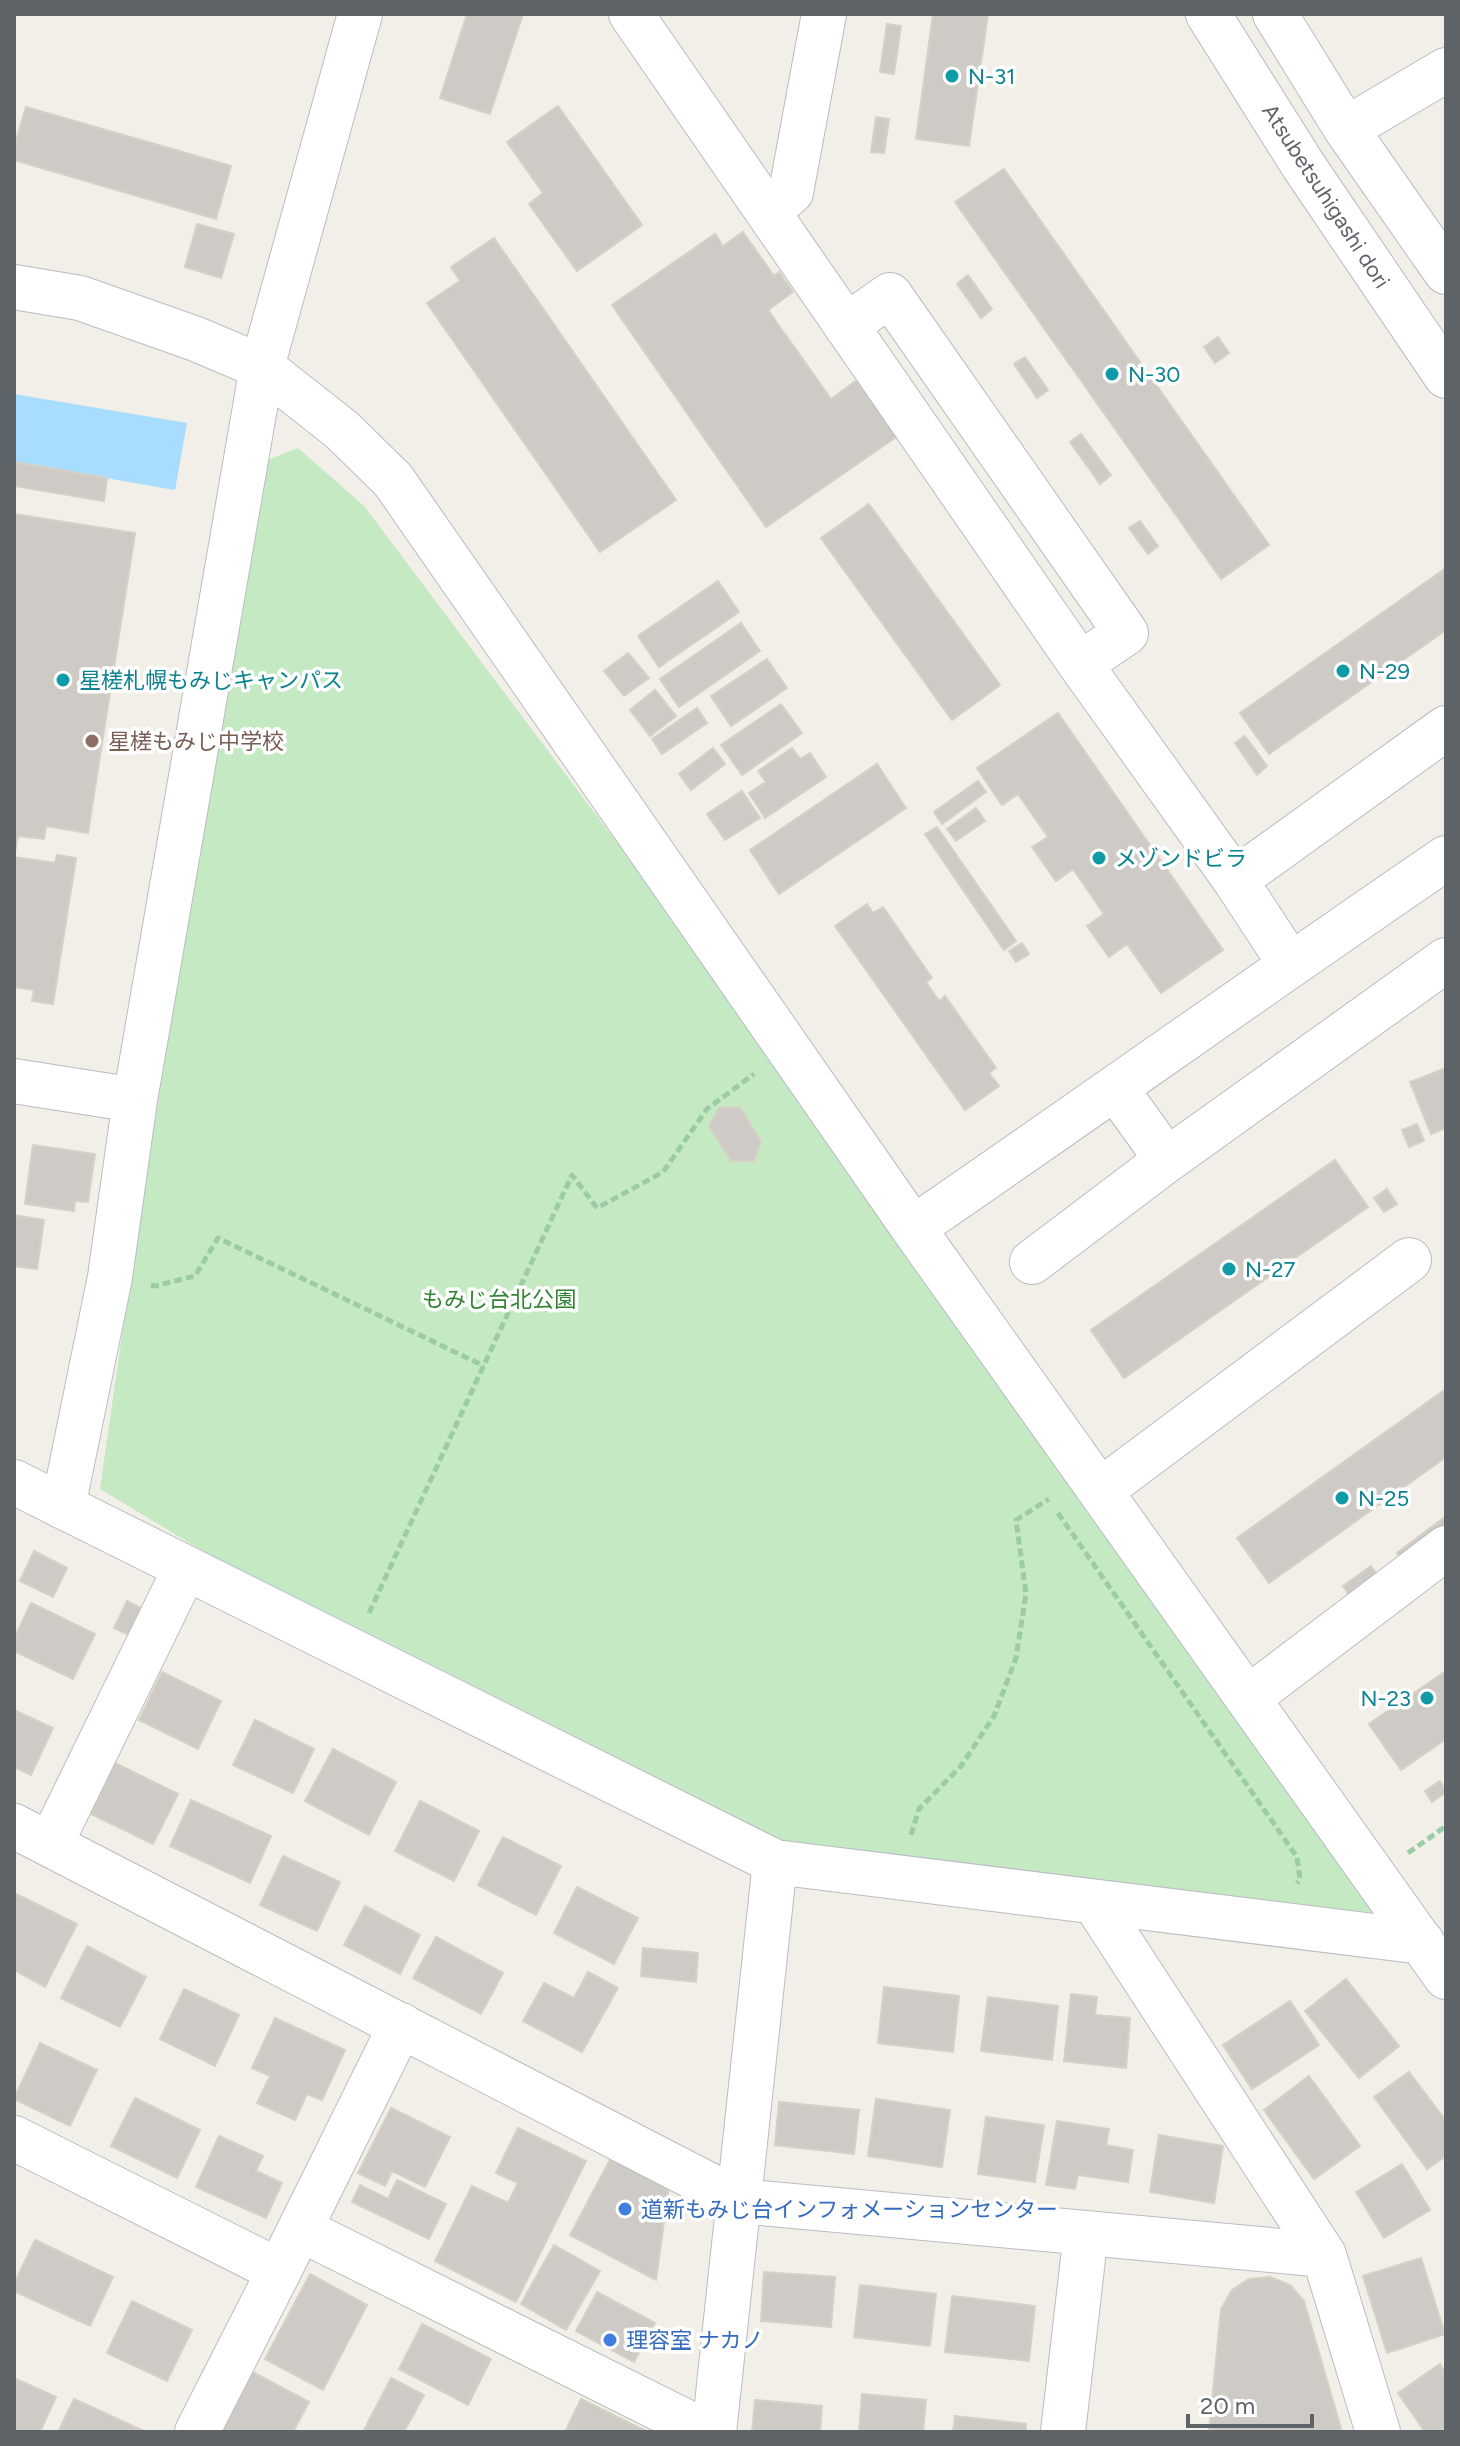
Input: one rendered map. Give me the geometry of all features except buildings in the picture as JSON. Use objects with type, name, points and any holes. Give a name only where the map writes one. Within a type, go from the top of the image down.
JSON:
[{"type":"street","points":[[63,1507],[110,1277],[135,1100],[262,367],[360,14]]},
{"type":"street","points":[[631,14],[1080,664],[1235,880],[1290,964]]},
{"type":"street","points":[[768,212],[791,192],[824,14]]},
{"type":"street","name":"Atsubetsuhigashi dori","points":[[1208,14],[1303,165],[1446,376]]},
{"type":"street","points":[[1275,14],[1346,129],[1446,272]]},
{"type":"street","points":[[1346,129],[1446,70]]},
{"type":"street","points":[[14,287],[80,298],[196,339],[262,367],[342,430],[393,480],[913,1228],[1439,1967]]},
{"type":"street","points":[[1235,880],[1446,728]]},
{"type":"street","points":[[913,1228],[1446,858]]},
{"type":"street","points":[[1032,1262],[1167,1160],[1446,960]]},
{"type":"street","points":[[14,1081],[135,1100]]},
{"type":"street","points":[[1116,1089],[1167,1160]]},
{"type":"street","points":[[1101,1490],[1409,1260]]},
{"type":"street","points":[[14,1482],[775,1862],[1095,1903],[1439,1967]]},
{"type":"street","points":[[1248,1698],[1446,1548]]},
{"type":"street","points":[[185,1569],[32,1835],[740,2201],[1324,2255]]},
{"type":"street","points":[[714,2432],[775,1862]]},
{"type":"street","points":[[1095,1903],[1324,2255],[1378,2432]]},
{"type":"street","points":[[197,2432],[401,2025]]},
{"type":"street","points":[[14,2138],[279,2271]]},
{"type":"street","points":[[300,2229],[706,2432]]},
{"type":"street","points":[[1063,2432],[1086,2233]]},
{"type":"path","points":[[368,1615],[572,1175],[597,1208],[663,1172],[707,1109],[766,1066]]},
{"type":"path","points":[[110,1277],[155,1286],[195,1276],[218,1238],[484,1366]]},
{"type":"path","points":[[911,1837],[919,1809],[961,1766],[994,1716],[1016,1658],[1026,1594],[1016,1520],[1049,1499]]},
{"type":"path","points":[[1058,1512],[1297,1857],[1300,1879],[1292,1889]]},
{"type":"green space","name":"もみじ台北公園","points":[[298,448],[364,506],[778,1057],[1391,1938],[778,1856],[356,1643],[100,1489],[130,1279],[260,463]]},
{"type":"water","points":[[14,394],[187,423],[175,490],[14,462]]},
{"type":"place","name":"N-31","points":[[952,76]]},
{"type":"place","name":"N-30","points":[[1112,374]]},
{"type":"place","name":"N-29","points":[[1343,671]]},
{"type":"place","name":"星槎札幌もみじキャンパス","points":[[63,680]]},
{"type":"place","name":"星槎もみじ中学校","points":[[92,741]]},
{"type":"place","name":"メゾンドビラ","points":[[1099,858]]},
{"type":"place","name":"N-27","points":[[1229,1269]]},
{"type":"place","name":"N-25","points":[[1342,1498]]},
{"type":"place","name":"N-23","points":[[1427,1698]]},
{"type":"place","name":"道新もみじ台インフォメーションセンター","points":[[625,2209]]},
{"type":"place","name":"理容室 ナカノ","points":[[610,2340]]}]
